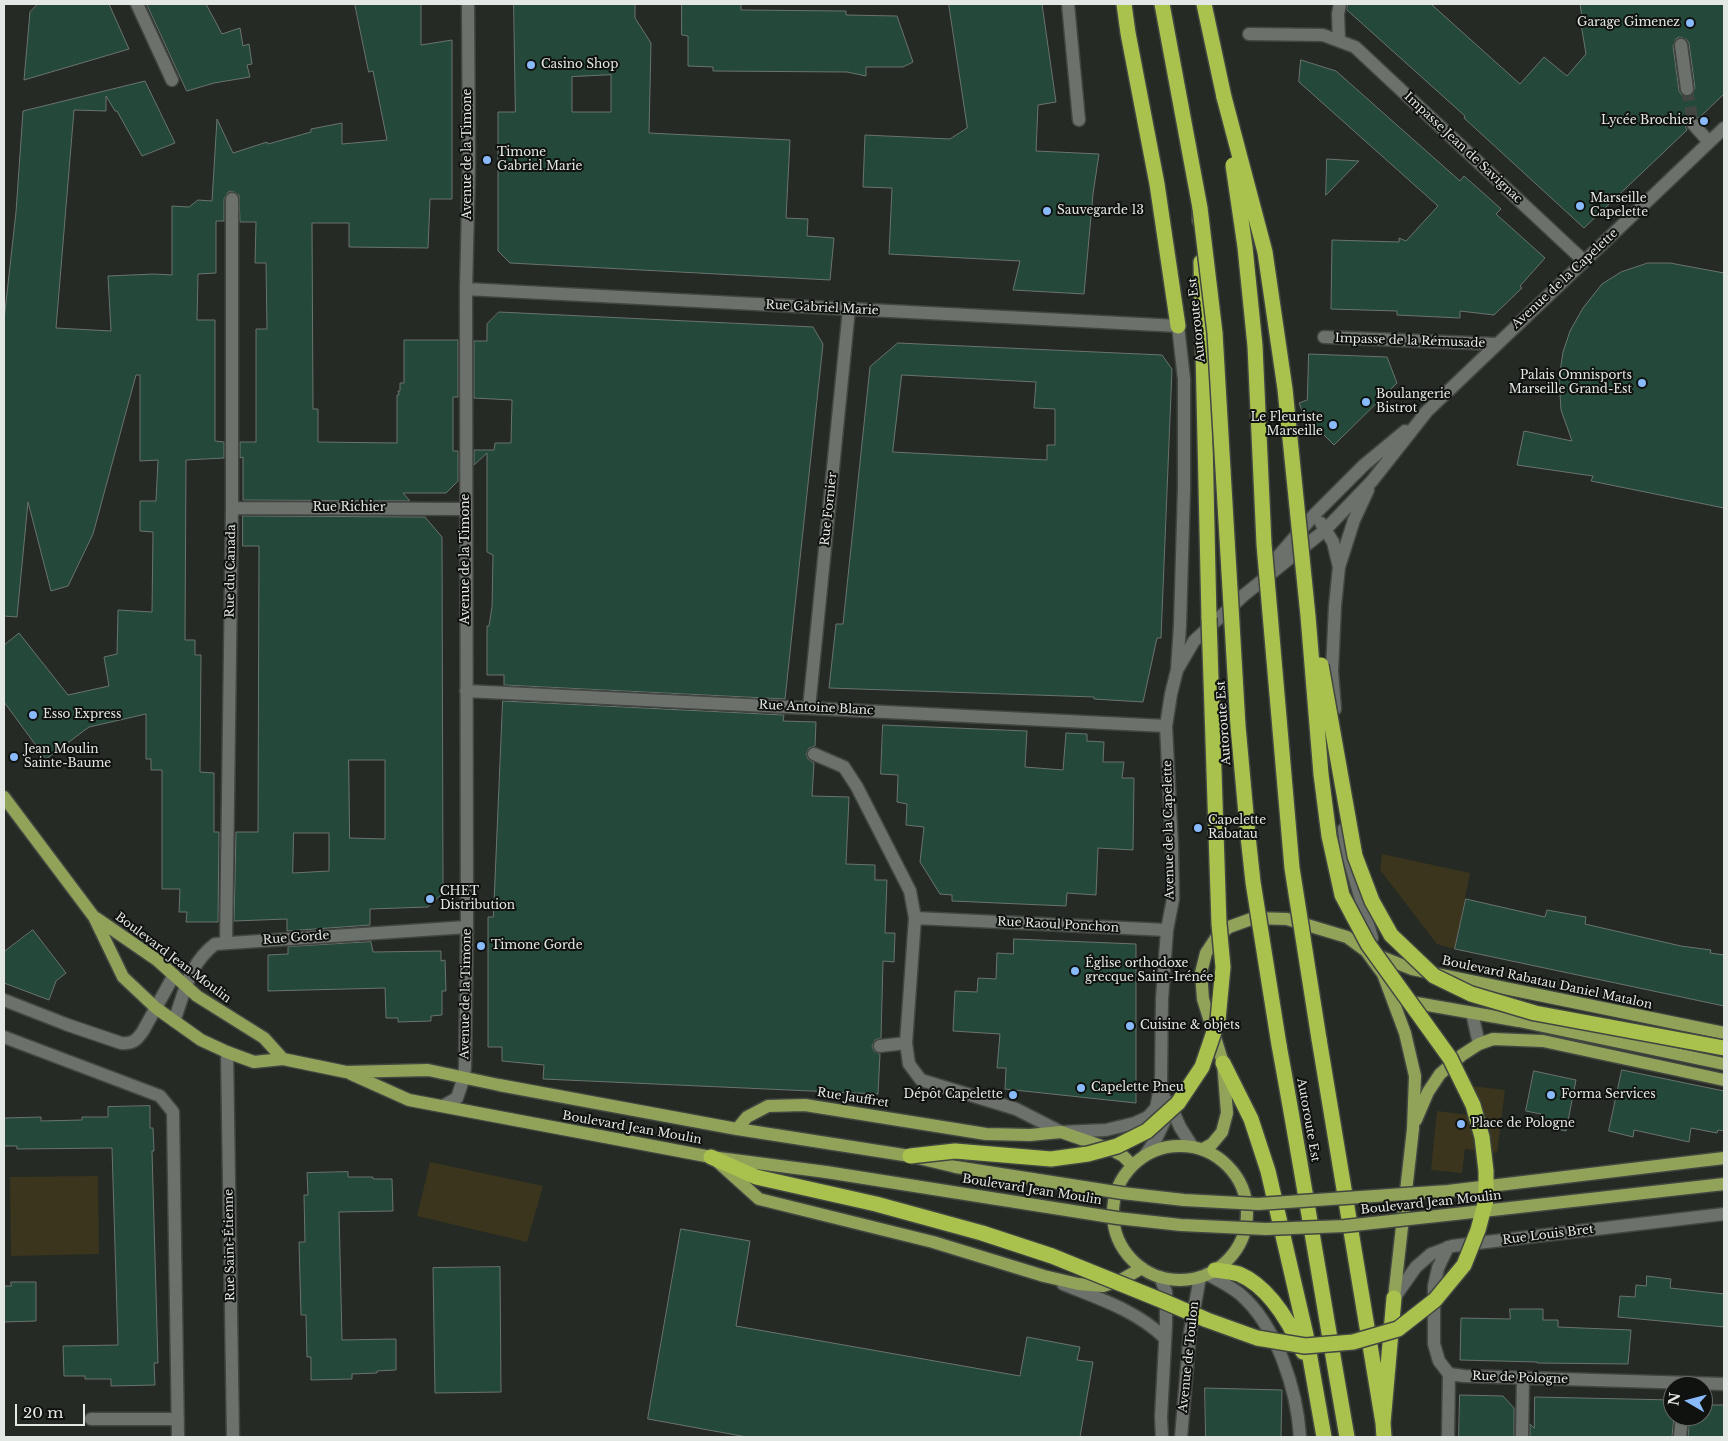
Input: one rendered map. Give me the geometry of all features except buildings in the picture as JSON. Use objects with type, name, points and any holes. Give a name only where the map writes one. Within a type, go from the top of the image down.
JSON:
[{"type":"highway","points":[[1124,4],[1157,184],[1178,326]]},
{"type":"highway","name":"Autoroute Est","points":[[1162,4],[1200,208],[1215,333],[1238,726],[1253,882],[1279,1045],[1347,1437]]},
{"type":"highway","name":"Autoroute Est","points":[[1206,11],[1224,97],[1245,247],[1255,346],[1264,544],[1292,868],[1318,1038],[1384,1430]]},
{"type":"highway","points":[[711,1156],[756,1177],[876,1204],[982,1232],[1052,1256],[1207,1320],[1257,1338],[1305,1346],[1353,1342],[1398,1329],[1435,1300],[1464,1265],[1478,1230],[1486,1200],[1486,1171],[1482,1136],[1473,1105],[1450,1058],[1368,944],[1342,895],[1329,836],[1321,774],[1308,616],[1285,389],[1265,252],[1224,97]]},
{"type":"highway","points":[[910,1156],[955,1152],[1051,1159],[1088,1154],[1117,1146],[1147,1131],[1178,1103],[1202,1068],[1218,1020],[1223,967],[1211,717],[1200,208]]},
{"type":"highway","points":[[1308,616],[1317,644],[1355,856],[1372,901],[1391,935],[1434,976],[1471,994],[1535,1012],[1724,1048]]},
{"type":"highway","points":[[1223,1063],[1251,1119],[1268,1171],[1306,1334],[1324,1437]]},
{"type":"highway","points":[[1207,1274],[1238,1274],[1254,1283],[1282,1311],[1293,1330],[1313,1376]]},
{"type":"highway","points":[[1384,1430],[1394,1298]]},
{"type":"main road","name":"Boulevard Jean Moulin","points":[[4,797],[94,917],[124,977],[156,1008],[201,1040],[254,1062],[283,1059],[346,1072],[409,1100],[711,1156],[826,1172],[1117,1218],[1181,1225],[1266,1229],[1345,1226],[1724,1184]]},
{"type":"main road","name":"Boulevard Jean Moulin","points":[[94,917],[157,960],[197,996],[264,1038],[283,1059]]},
{"type":"main road","points":[[1197,1148],[1216,1156],[1232,1171],[1243,1191],[1247,1206],[1246,1220],[1243,1235],[1237,1249],[1227,1260],[1207,1274],[1172,1280],[1160,1277],[1142,1268],[1129,1257],[1119,1242],[1114,1225],[1113,1208],[1116,1190],[1124,1175],[1145,1155],[1162,1148],[1197,1148],[1212,1144],[1222,1132],[1227,1113],[1225,1079],[1223,1063],[1203,999],[1201,973],[1206,953],[1216,938],[1229,927],[1254,918],[1287,919],[1347,937],[1366,951],[1383,974],[1405,1033],[1415,1076],[1413,1129],[1394,1298]]},
{"type":"main road","name":"Boulevard Rabatau Daniel Matalon","points":[[1366,951],[1412,970],[1724,1034]]},
{"type":"main road","points":[[1392,998],[1519,1021],[1724,1064]]},
{"type":"main road","points":[[1413,1129],[1428,1092],[1440,1074],[1462,1055],[1479,1044],[1493,1039],[1543,1041],[1724,1080]]},
{"type":"main road","name":"Boulevard Jean Moulin","points":[[346,1072],[428,1070],[736,1129],[910,1156],[956,1167],[1122,1193],[1184,1200],[1258,1204],[1448,1190],[1724,1158]]},
{"type":"main road","name":"Rue Jauffret","points":[[736,1129],[747,1117],[768,1106],[805,1105],[986,1134],[1030,1135],[1061,1132],[1110,1149],[1123,1156],[1132,1166]]},
{"type":"main road","points":[[711,1156],[759,1199],[933,1242],[1044,1276],[1078,1284],[1103,1286],[1121,1280],[1142,1268]]},
{"type":"street","points":[[137,4],[172,80]]},
{"type":"street","name":"Avenue de la Timone","points":[[443,1106],[457,1098],[464,1077],[467,927],[466,289],[469,167],[468,4]]},
{"type":"street","points":[[1068,4],[1079,120]]},
{"type":"street","points":[[1338,40],[1340,4]]},
{"type":"street","name":"Impasse Jean de Savignac","points":[[1249,34],[1323,35],[1355,46],[1584,261]]},
{"type":"street","points":[[1681,45],[1687,89]]},
{"type":"street","points":[[1692,124],[1709,142]]},
{"type":"street","name":"Avenue de la Capelette","points":[[1244,595],[1315,514],[1364,465],[1428,410],[1724,128]]},
{"type":"street","name":"Rue du Canada","points":[[226,943],[232,508],[232,199]]},
{"type":"street","name":"Rue Gabriel Marie","points":[[466,289],[1178,326]]},
{"type":"street","name":"Rue Fornier","points":[[809,708],[849,309]]},
{"type":"street","name":"Avenue de la Capelette","points":[[1145,1155],[1165,1124],[1167,1116],[1162,1081],[1162,999],[1167,930],[1173,899],[1166,726],[1177,670],[1184,468],[1184,379],[1178,326]]},
{"type":"street","name":"Impasse de la Rémusade","points":[[1324,337],[1496,344]]},
{"type":"street","name":"Avenue de la Capelette","points":[[1177,670],[1194,641],[1244,595],[1325,530],[1372,481],[1428,410]]},
{"type":"street","points":[[1366,951],[1372,938],[1346,848],[1332,671],[1339,566],[1354,520],[1372,481]]},
{"type":"street","name":"Rue Richier","points":[[232,508],[466,509]]},
{"type":"street","points":[[1315,514],[1333,542],[1339,566]]},
{"type":"street","name":"Rue Antoine Blanc","points":[[466,691],[1166,726]]},
{"type":"street","name":"Rue Jauffret","points":[[814,754],[844,767],[857,787],[910,891],[915,918],[906,1043],[909,1064],[921,1080],[1005,1105],[1061,1132],[1106,1130],[1148,1118],[1156,1108],[1162,1081]]},
{"type":"street","name":"Rue Raoul Ponchon","points":[[915,918],[1167,930]]},
{"type":"street","name":"Rue Gorde","points":[[174,1021],[193,967],[206,951],[215,944],[467,927]]},
{"type":"street","points":[[4,1000],[68,1025],[121,1043],[130,1044],[137,1040],[143,1031],[174,975]]},
{"type":"street","points":[[1472,1013],[1479,1044]]},
{"type":"street","points":[[4,1037],[160,1096],[173,1112],[178,1437]]},
{"type":"street","points":[[880,1046],[906,1043]]},
{"type":"street","name":"Rue Saint-Étienne","points":[[227,1052],[233,1437]]},
{"type":"street","name":"Avenue de la Capelette","points":[[1162,1081],[1173,1113],[1197,1148]]},
{"type":"street","name":"Rue Louis Bret","points":[[1394,1298],[1416,1267],[1431,1254],[1448,1247],[1724,1214]]},
{"type":"street","points":[[1448,1247],[1438,1268],[1434,1286],[1434,1344],[1439,1362],[1449,1374],[1448,1437]]},
{"type":"street","points":[[1207,1274],[1240,1294],[1253,1308],[1274,1339],[1288,1373],[1299,1417],[1300,1437]]},
{"type":"street","name":"Avenue de Toulon","points":[[1180,1437],[1190,1332],[1207,1274]]},
{"type":"street","points":[[1044,1276],[1131,1312],[1150,1324],[1165,1338]]},
{"type":"street","name":"Avenue de Toulon","points":[[1160,1277],[1166,1292],[1161,1417],[1162,1437]]},
{"type":"street","name":"Rue de Pologne","points":[[1449,1374],[1663,1383]]},
{"type":"street","points":[[1522,1437],[1523,1378]]},
{"type":"street","points":[[91,1419],[178,1419]]},
{"type":"shaded area","points":[[1382,854],[1470,873],[1455,949],[1437,944],[1380,870]]},
{"type":"shaded area","points":[[1472,1086],[1505,1090],[1497,1153],[1465,1149],[1462,1173],[1431,1170],[1437,1111],[1469,1115]]},
{"type":"shaded area","points":[[430,1162],[543,1186],[527,1242],[417,1216]]},
{"type":"shaded area","points":[[98,1176],[99,1254],[11,1256],[10,1177]]},
{"type":"tunnel","points":[[1687,89],[1693,124]]},
{"type":"place","name":"Garage Gimenez","points":[[1690,23]]},
{"type":"place","name":"Casino Shop","points":[[531,65]]},
{"type":"place","name":"Lycée Brochier","points":[[1704,121]]},
{"type":"place","name":"Timone Gabriel Marie","points":[[487,160]]},
{"type":"place","name":"Marseille Capelette","points":[[1580,206]]},
{"type":"place","name":"Sauvegarde 13","points":[[1047,211]]},
{"type":"place","name":"Palais Omnisports Marseille Grand-Est","points":[[1642,383]]},
{"type":"place","name":"Boulangerie Bistrot","points":[[1366,402]]},
{"type":"place","name":"Le Fleuriste Marseille","points":[[1333,425]]},
{"type":"place","name":"Esso Express","points":[[33,715]]},
{"type":"place","name":"Jean Moulin Sainte-Baume","points":[[14,757]]},
{"type":"place","name":"Capelette Rabatau","points":[[1198,828]]},
{"type":"place","name":"CHET Distribution","points":[[430,899]]},
{"type":"place","name":"Timone Gorde","points":[[481,946]]},
{"type":"place","name":"Église orthodoxe grecque Saint-Irénée","points":[[1075,971]]},
{"type":"place","name":"Cuisine & objets","points":[[1130,1026]]},
{"type":"place","name":"Capelette Pneu","points":[[1081,1088]]},
{"type":"place","name":"Dépôt Capelette","points":[[1013,1095]]},
{"type":"place","name":"Forma Services","points":[[1551,1095]]},
{"type":"place","name":"Place de Pologne","points":[[1461,1124]]}]
